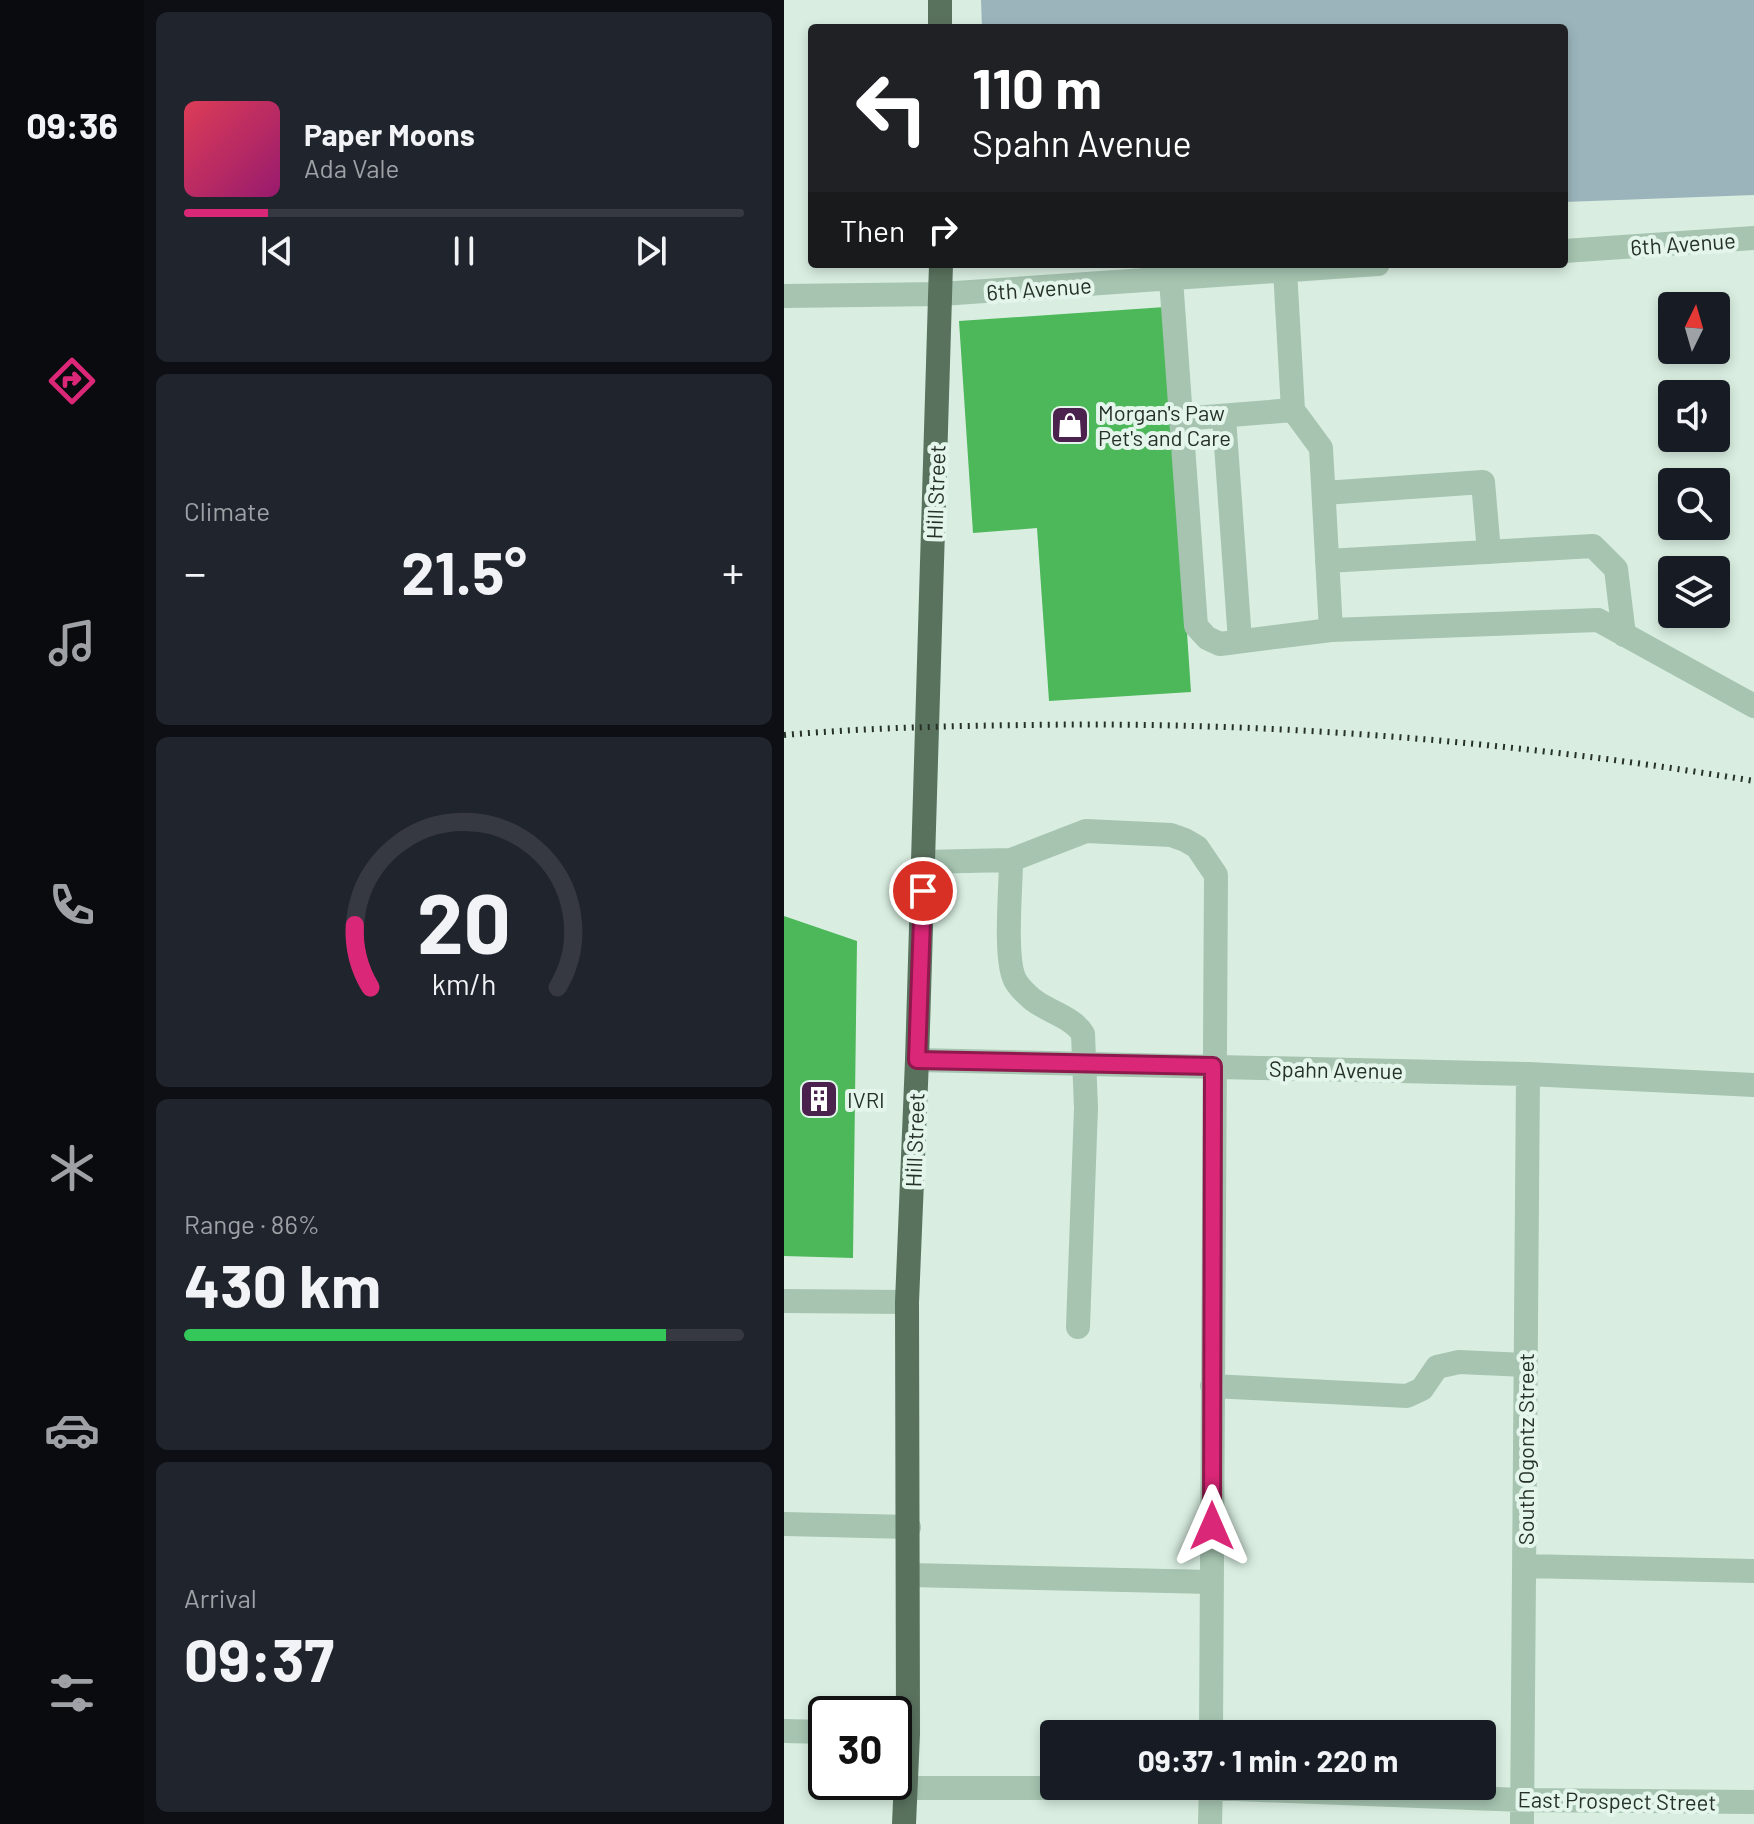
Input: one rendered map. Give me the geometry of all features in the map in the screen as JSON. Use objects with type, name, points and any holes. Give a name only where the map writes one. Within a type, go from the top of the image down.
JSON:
[{"type":"main road","points":[[940,0],[940,24]]},
{"type":"main road","name":"Hill Street","points":[[903,1696],[909,1575],[907,1302],[941,268]]},
{"type":"main road","name":"Hill Street","points":[[904,1800],[904,1824]]},
{"type":"street","name":"6th Avenue","points":[[1568,251],[1754,238]]},
{"type":"street","name":"6th Avenue","points":[[784,296],[941,294],[1316,268]]},
{"type":"street","points":[[1285,270],[1293,410],[1321,448],[1331,630]]},
{"type":"street","points":[[1171,279],[1196,626],[1207,638],[1220,644],[1331,630],[1598,620],[1754,706]]},
{"type":"street","points":[[1181,419],[1293,410]]},
{"type":"street","points":[[1224,417],[1240,641]]},
{"type":"street","points":[[1324,493],[1483,482],[1489,552]]},
{"type":"street","points":[[1327,561],[1593,546],[1616,569],[1624,635]]},
{"type":"street","points":[[923,862],[1011,860],[1086,831],[1171,835],[1197,847],[1216,875],[1211,1720]]},
{"type":"street","points":[[1011,860],[1010,965],[1016,982],[1031,998],[1077,1025],[1083,1034],[1086,1108],[1078,1327]]},
{"type":"street","name":"Spahn Avenue","points":[[917,1060],[1528,1074],[1754,1085]]},
{"type":"street","name":"South Ogontz Street","points":[[1522,1812],[1528,1074]]},
{"type":"street","points":[[784,1301],[907,1302]]},
{"type":"street","points":[[1212,1386],[1407,1396],[1422,1389],[1437,1367],[1448,1364],[1526,1365]]},
{"type":"street","points":[[784,1524],[909,1527]]},
{"type":"street","points":[[1524,1566],[1754,1571]]},
{"type":"street","points":[[909,1575],[1211,1582]]},
{"type":"street","points":[[784,1731],[808,1732]]},
{"type":"street","name":"East Prospect Street","points":[[912,1788],[1040,1788]]},
{"type":"street","points":[[1210,1800],[1210,1824]]},
{"type":"street","name":"East Prospect Street","points":[[1372,1800],[1522,1812],[1754,1802]]},
{"type":"shaded area","points":[[981,0],[1754,0],[1754,195],[1568,202],[1568,24],[982,24]]},
{"type":"building","name":"Morgan's Paw Pet's and Care","points":[[1165,307],[1191,692],[1049,701],[1037,528],[973,533],[959,321]]},
{"type":"building","name":"IVRI","points":[[784,916],[857,941],[853,1258],[784,1256]]},
{"type":"railway","points":[[784,735],[1026,725],[1300,730],[1573,755],[1754,781]]},
{"type":"place","name":"Morgan's Paw Pet's and Care","points":[[1070,425]]},
{"type":"place","name":"IVRI","points":[[819,1099]]},
{"type":"route","points":[[923,891],[917,1060],[1213,1066],[1212,1526]]}]
